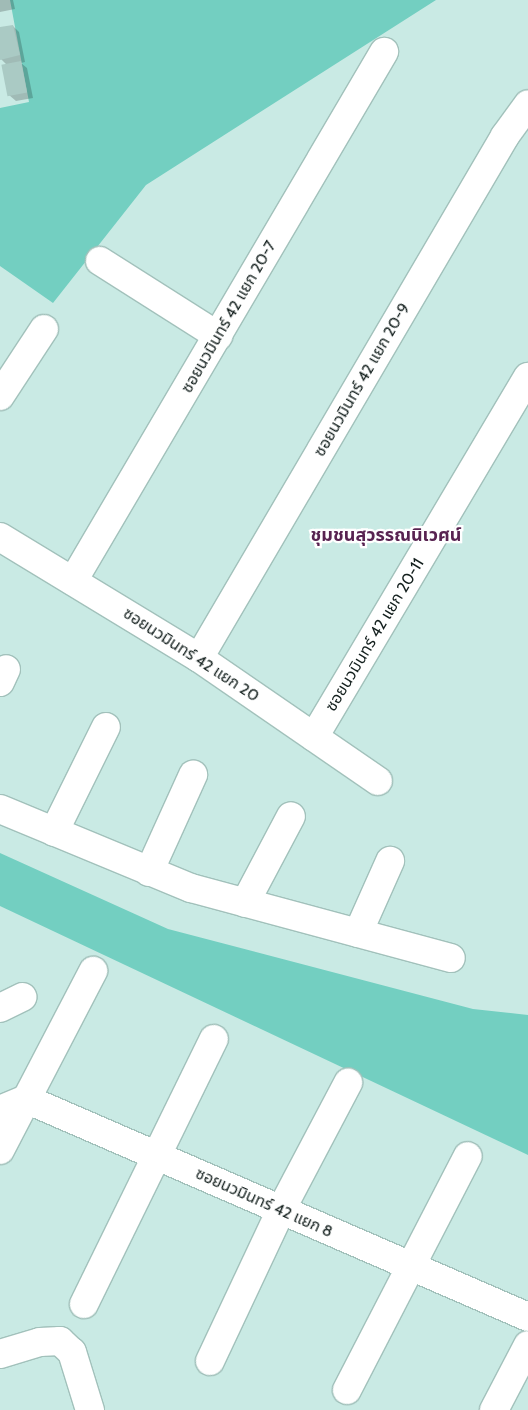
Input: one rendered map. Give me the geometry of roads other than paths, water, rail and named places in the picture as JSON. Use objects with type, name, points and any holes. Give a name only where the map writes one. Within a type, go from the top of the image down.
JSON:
[{"type":"street","name":"ซอยนวมินทร์ 42 แยก 20-7","points":[[73,581],[384,52]]},
{"type":"street","name":"ซอยนวมินทร์ 42 แยก 20-9","points":[[200,658],[505,136],[528,104]]},
{"type":"street","points":[[100,261],[218,336]]},
{"type":"street","points":[[0,396],[44,329]]},
{"type":"street","name":"ซอยนวมินทร์ 42 แยก 20-11","points":[[314,737],[525,390]]},
{"type":"street","name":"ซอยนวมินทร์ 42 แยก 20","points":[[0,537],[200,658],[378,781]]},
{"type":"street","points":[[54,832],[106,727]]},
{"type":"street","points":[[148,872],[193,775]]},
{"type":"street","points":[[0,809],[148,872],[191,888],[451,958]]},
{"type":"street","points":[[245,903],[291,816]]},
{"type":"street","points":[[358,933],[390,861]]},
{"type":"street","points":[[0,1150],[93,971]]},
{"type":"street","points":[[84,1304],[155,1155],[214,1039]]},
{"type":"street","points":[[210,1361],[281,1210],[348,1083]]},
{"type":"street","points":[[0,1110],[26,1099]]},
{"type":"street","name":"ซอยนวมินทร์ 42 แยก 8","points":[[26,1099],[528,1317]]},
{"type":"street","points":[[347,1390],[468,1156]]},
{"type":"street","points":[[0,1354],[40,1342],[60,1341],[72,1352],[90,1410]]},
{"type":"street","points":[[494,1410],[528,1346]]},
{"type":"district","name":"ชุมชนสุวรรณนิเวศน์","points":[[386,535]]}]
